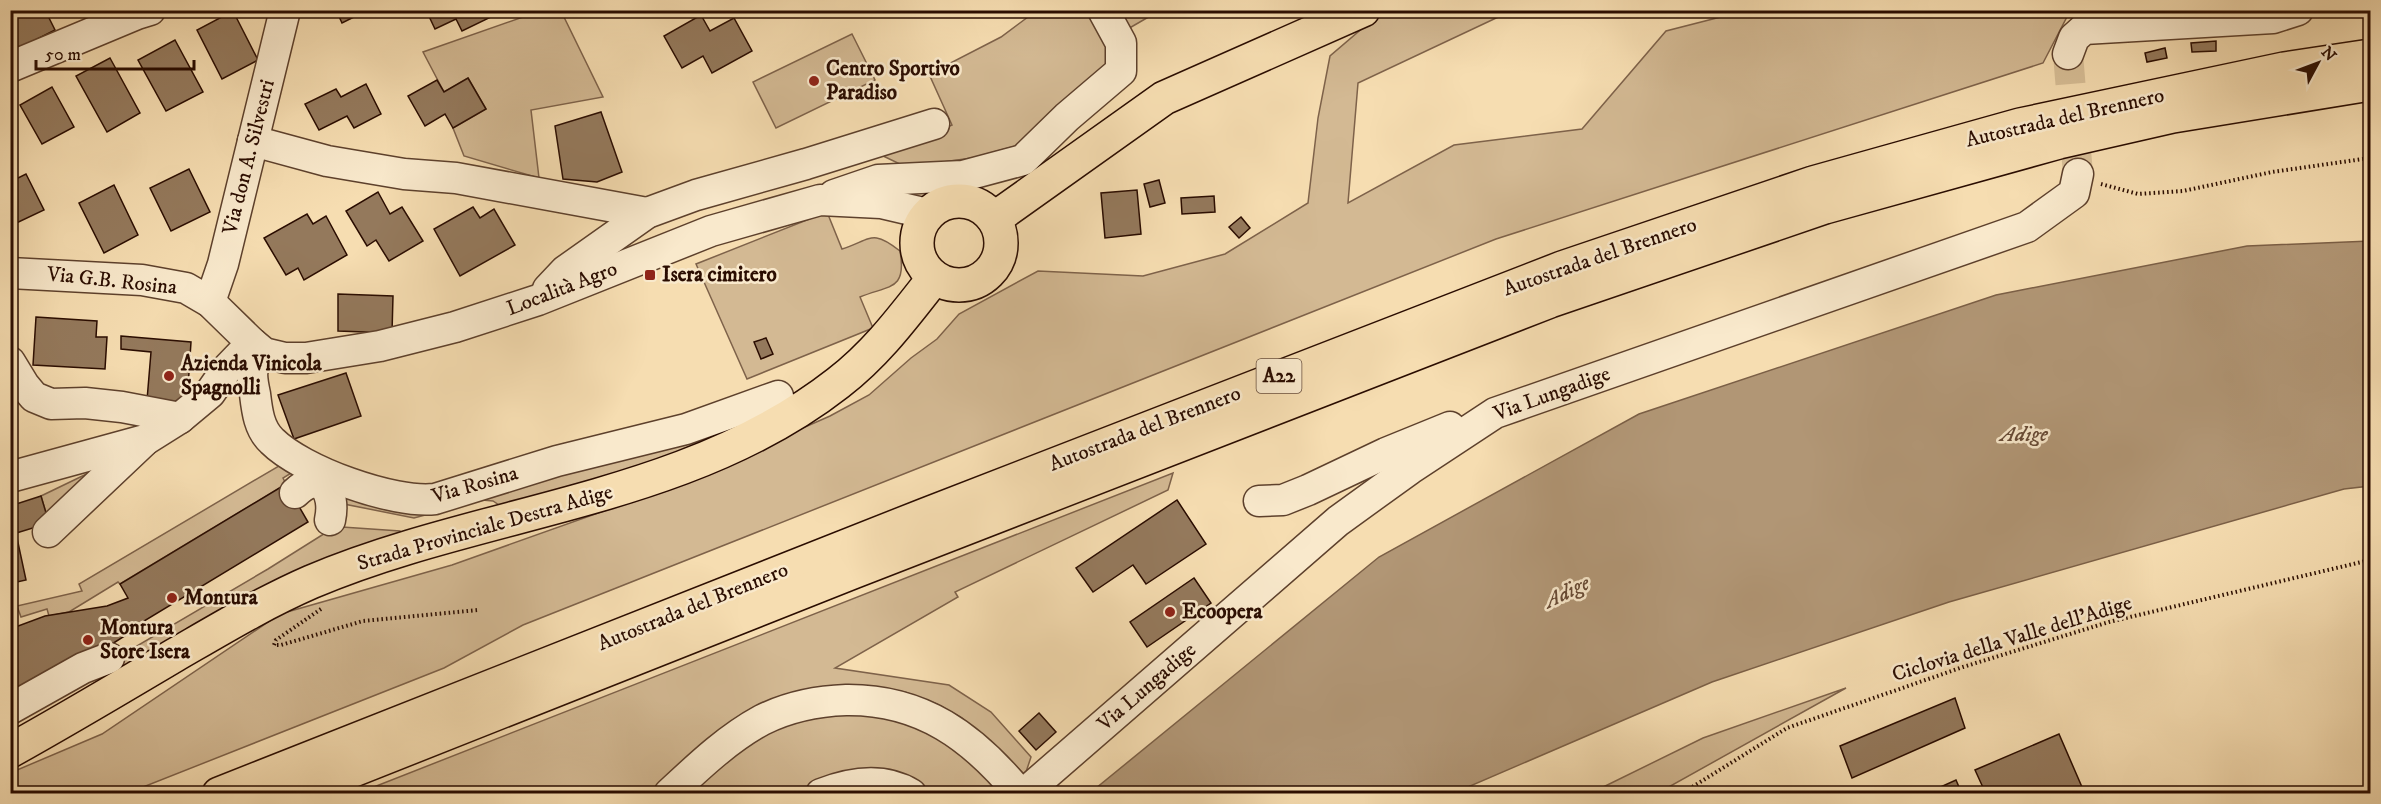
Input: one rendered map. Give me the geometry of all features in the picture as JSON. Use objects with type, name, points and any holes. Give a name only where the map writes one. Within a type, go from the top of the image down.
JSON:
[{"type":"main road","points":[[994,219],[1164,98],[1363,10]]},
{"type":"main road","name":"Autostrada del Brennero","points":[[219,794],[924,514],[1562,268],[1813,183],[2020,125],[2284,69],[2370,56]]},
{"type":"main road","name":"Autostrada del Brennero","points":[[293,794],[1058,492],[1550,301],[1825,207],[2059,142],[2173,116],[2370,84]]},
{"type":"main road","points":[[962,200],[980,206],[994,219],[1001,235],[1001,252],[994,267],[982,279],[966,285],[949,285],[934,278],[919,259],[917,235],[927,214],[943,203],[962,200]]},
{"type":"main road","name":"Strada Provinciale Destra Adige","points":[[10,751],[250,612],[311,582],[381,554],[673,473],[794,414],[839,382],[885,341],[934,278]]},
{"type":"street","points":[[10,67],[150,10]]},
{"type":"street","name":"Via don A. Silvestri","points":[[210,302],[223,264],[285,10]]},
{"type":"street","points":[[820,200],[878,180],[963,176],[1023,160],[1066,117],[1121,71],[1121,44],[1103,10]]},
{"type":"street","points":[[2068,54],[2074,38],[2084,29],[2272,18],[2298,10]]},
{"type":"street","points":[[538,300],[565,271],[647,213],[696,195],[807,164],[934,124]]},
{"type":"street","points":[[253,141],[327,160],[404,174],[456,178],[647,213]]},
{"type":"street","name":"Via Lungadige","points":[[1022,788],[1338,521],[1494,413],[2027,227],[2076,184]]},
{"type":"street","name":"Località Agro","points":[[258,348],[285,358],[306,358],[381,346],[418,337],[538,300],[711,231],[820,200],[882,202],[927,214]]},
{"type":"street","name":"Via G.B. Rosina","points":[[10,273],[169,284],[186,288],[210,302]]},
{"type":"street","points":[[48,532],[145,440],[180,418],[210,393],[226,370],[258,348],[210,302]]},
{"type":"street","name":"Via Rosina","points":[[258,348],[251,375],[260,421],[272,442],[337,478],[397,498],[420,501],[435,499],[557,461],[686,429],[778,396]]},
{"type":"street","points":[[10,362],[34,397],[51,404],[86,403],[180,418]]},
{"type":"street","points":[[1259,501],[1283,500],[1336,478],[1386,453],[1482,413],[1494,413]]},
{"type":"street","points":[[10,477],[145,440]]},
{"type":"street","points":[[295,493],[303,485],[311,482],[319,482],[327,488],[333,507],[330,520]]},
{"type":"street","points":[[10,709],[83,668],[109,658]]},
{"type":"street","points":[[669,794],[720,749],[763,720],[805,705],[832,701],[876,701],[897,705],[925,715],[956,732],[1022,788]]},
{"type":"street","points":[[821,794],[843,785],[864,783],[883,785],[911,794]]},
{"type":"path","points":[[2076,184],[2093,182],[2138,194],[2183,191],[2272,172],[2370,158]]},
{"type":"path","name":"Ciclovia della Valle dell'Adige","points":[[1681,794],[1787,728],[1963,666],[2109,622],[2370,560]]},
{"type":"path","points":[[327,605],[276,640],[274,645],[281,645],[363,621],[478,610]]},
{"type":"shaded area","points":[[1390,10],[1511,11],[1358,83],[1348,203],[1454,145],[1582,129],[1666,31],[1744,11],[2070,11],[2043,63],[1496,239],[523,625],[444,668],[128,793],[11,793],[10,773],[102,734],[280,614],[452,565],[660,491],[830,416],[869,395],[911,358],[937,339],[959,314],[1038,271],[1143,276],[1225,254],[1308,203],[1318,118],[1330,56],[1378,15]]},
{"type":"shaded area","points":[[540,11],[561,11],[603,97],[531,110],[539,178],[464,156],[453,128],[486,109],[468,78],[444,92],[423,52]]},
{"type":"shaded area","points":[[1036,11],[1159,11],[1126,30],[1128,78],[1044,138],[972,158],[906,167],[879,154],[952,125],[929,74],[1001,37]]},
{"type":"shaded area","name":"Centro Sportivo Paradiso","points":[[852,34],[875,80],[776,128],[753,82]]},
{"type":"shaded area","points":[[827,212],[842,249],[866,239],[877,238],[900,251],[901,273],[898,280],[887,288],[860,297],[873,328],[747,379],[696,264]]},
{"type":"shaded area","points":[[718,421],[726,436],[680,456],[502,507],[493,501],[482,500],[414,518],[339,503],[338,497],[375,499]]},
{"type":"shaded area","points":[[289,460],[301,467],[283,478],[286,484],[120,584],[118,582],[69,612],[49,616],[47,609],[21,617],[17,606],[82,591],[79,584]]},
{"type":"shaded area","points":[[99,468],[47,516],[41,496]]},
{"type":"shaded area","points":[[1173,473],[1168,490],[955,592],[958,597],[835,668],[949,685],[991,712],[1031,757],[1025,775],[962,718],[937,704],[905,692],[875,687],[704,747],[654,793],[356,794]]},
{"type":"shaded area","points":[[342,527],[400,531],[401,535],[100,687],[118,657],[330,530]]},
{"type":"shaded area","points":[[1846,688],[1658,793],[1591,793],[1703,738]]},
{"type":"shaded area","points":[[868,712],[919,727],[974,760],[1003,793],[931,793],[835,777],[794,793],[689,794],[740,748],[770,732],[809,716]]},
{"type":"water","name":"Adige","points":[[2370,241],[2370,486],[2344,489],[1949,602],[1712,682],[1454,793],[1090,793],[1379,557],[1639,414],[1996,295],[2247,246]]},
{"type":"building","points":[[16,10],[45,10],[55,30],[10,53],[10,13]]},
{"type":"building","points":[[336,10],[368,10],[342,23]]},
{"type":"building","points":[[426,10],[488,10],[491,17],[462,31],[456,19],[435,29]]},
{"type":"building","points":[[233,11],[258,60],[222,79],[197,30]]},
{"type":"building","points":[[701,15],[710,31],[734,18],[752,51],[712,73],[703,56],[682,68],[664,36]]},
{"type":"building","points":[[175,40],[203,92],[166,111],[138,60]]},
{"type":"building","points":[[2216,41],[2216,51],[2192,52],[2191,43]]},
{"type":"building","points":[[2165,48],[2167,58],[2147,62],[2145,53]]},
{"type":"building","points":[[110,58],[140,113],[107,132],[76,76]]},
{"type":"building","points":[[468,78],[486,109],[453,128],[445,114],[425,126],[408,96],[437,80],[444,92]]},
{"type":"building","points":[[366,84],[381,114],[354,128],[347,116],[319,130],[305,104],[336,89],[341,97]]},
{"type":"building","points":[[52,87],[74,127],[42,144],[20,105]]},
{"type":"building","points":[[601,112],[622,172],[597,182],[563,179],[555,126]]},
{"type":"building","points":[[189,169],[210,212],[171,231],[150,188]]},
{"type":"building","points":[[26,174],[44,210],[10,226],[10,182]]},
{"type":"building","points":[[1159,180],[1165,203],[1150,207],[1144,184]]},
{"type":"building","points":[[114,185],[138,235],[104,253],[79,203]]},
{"type":"building","points":[[1137,190],[1141,234],[1105,238],[1101,193]]},
{"type":"building","points":[[378,192],[390,214],[402,207],[423,241],[389,261],[376,240],[367,246],[346,211]]},
{"type":"building","points":[[1214,196],[1215,212],[1182,214],[1181,198]]},
{"type":"building","points":[[473,207],[480,218],[494,209],[515,245],[460,276],[434,229]]},
{"type":"building","points":[[307,214],[313,224],[326,216],[347,255],[304,280],[298,268],[286,275],[264,238]]},
{"type":"building","points":[[1241,217],[1250,228],[1239,238],[1229,227]]},
{"type":"building","points":[[338,294],[393,296],[392,333],[338,331]]},
{"type":"building","points":[[36,317],[97,321],[96,337],[107,337],[105,369],[33,365]]},
{"type":"building","name":"Azienda Vinicola Spagnolli","points":[[121,336],[191,342],[187,403],[147,400],[151,352],[121,349]]},
{"type":"building","points":[[766,338],[773,354],[761,359],[754,342]]},
{"type":"building","points":[[346,373],[361,416],[294,439],[278,395]]},
{"type":"building","points":[[286,484],[308,522],[144,621],[145,623],[65,674],[10,696],[10,629],[45,616],[107,606],[128,598],[120,584]]},
{"type":"building","points":[[41,496],[49,523],[10,535],[10,506]]},
{"type":"building","points":[[1177,500],[1206,544],[1146,584],[1133,565],[1093,592],[1076,568]]},
{"type":"building","points":[[17,538],[26,580],[12,583],[10,539]]},
{"type":"building","name":"Ecoopera","points":[[1194,578],[1211,603],[1147,647],[1130,622]]},
{"type":"building","points":[[1955,698],[1965,728],[1852,778],[1840,746]]},
{"type":"building","points":[[1039,713],[1056,732],[1036,750],[1019,731]]},
{"type":"building","points":[[2059,734],[2085,794],[1986,794],[1975,770]]},
{"type":"building","points":[[1956,780],[1962,794],[1925,794]]},
{"type":"tunnel","points":[[2068,54],[2078,174]]},
{"type":"place","name":"Centro Sportivo Paradiso","points":[[814,81]]},
{"type":"place","name":"Isera cimitero","points":[[650,275]]},
{"type":"place","name":"Azienda Vinicola Spagnolli","points":[[169,376]]},
{"type":"place","name":"Montura","points":[[172,598]]},
{"type":"place","name":"Ecoopera","points":[[1170,612]]},
{"type":"place","name":"Montura Store Isera","points":[[88,640]]}]
